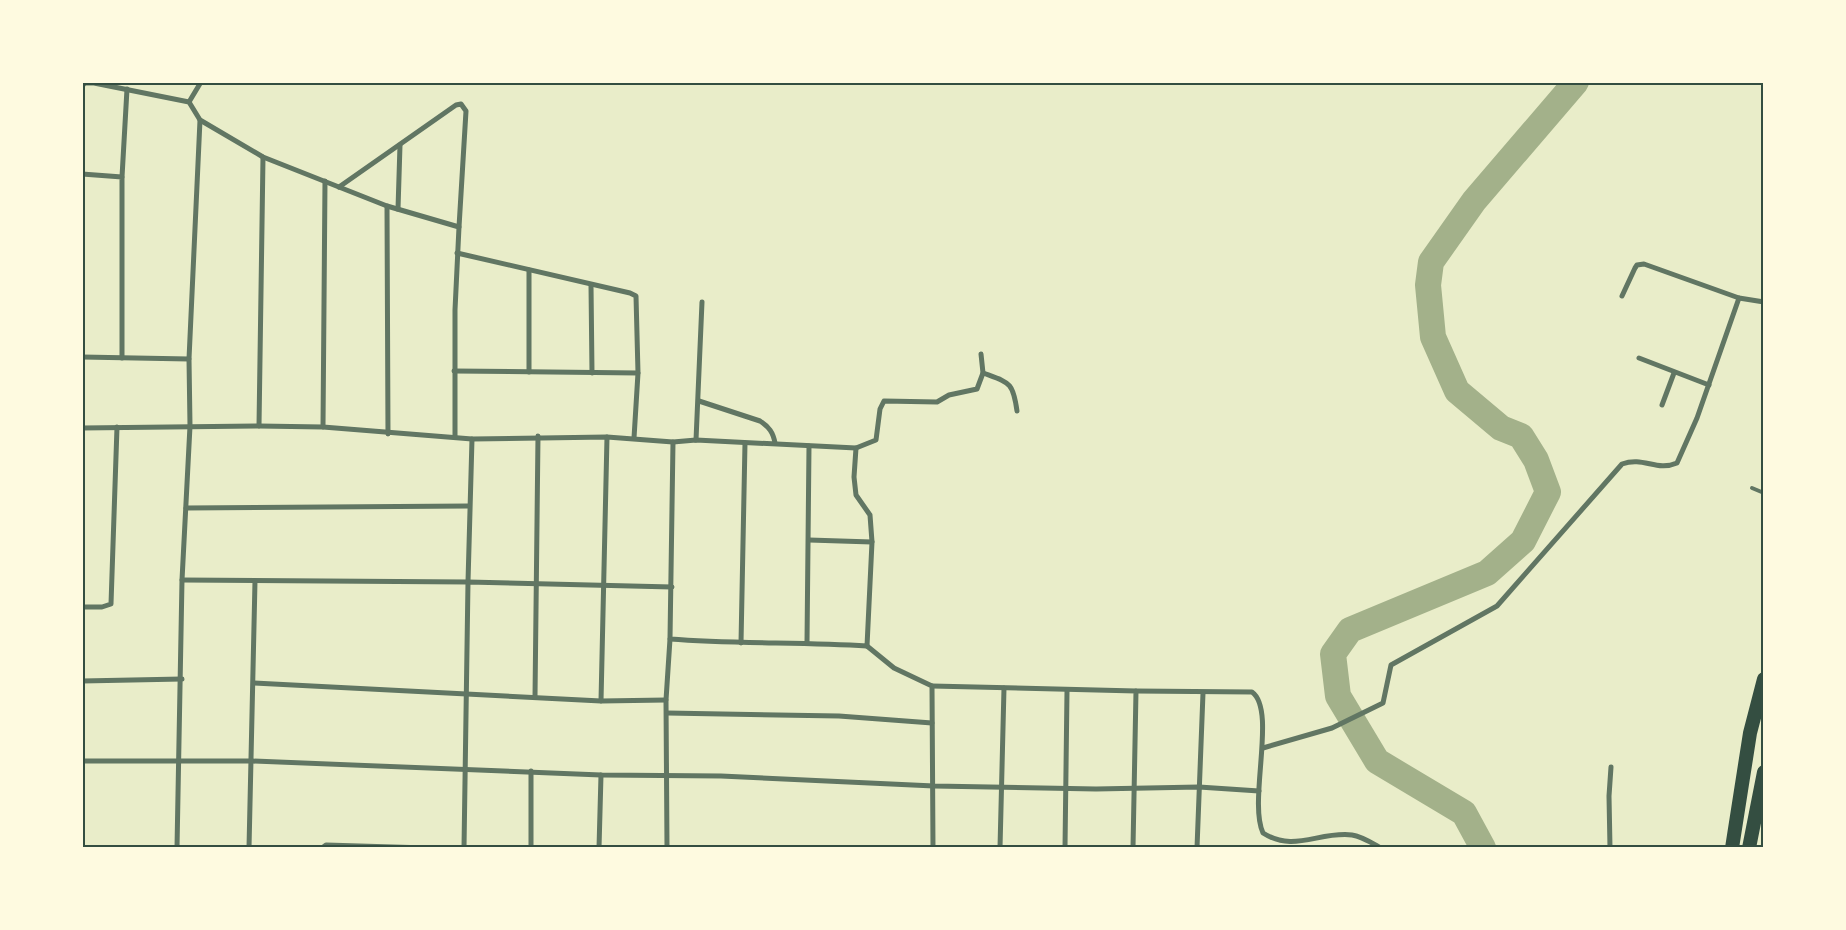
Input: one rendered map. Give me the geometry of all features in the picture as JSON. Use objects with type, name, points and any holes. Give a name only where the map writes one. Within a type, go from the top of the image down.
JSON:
[{"type":"highway","points":[[1732,848],[1750,733],[1764,679]]},
{"type":"highway","points":[[1750,848],[1764,772]]},
{"type":"street","points":[[189,102],[201,82]]},
{"type":"street","points":[[82,86],[85,83],[94,83],[189,102],[200,120],[263,157],[387,206],[459,227]]},
{"type":"street","points":[[122,358],[122,177],[127,89]]},
{"type":"street","points":[[339,187],[456,105],[464,105],[466,111],[457,253],[454,371],[456,437]]},
{"type":"street","points":[[177,848],[182,679],[182,580],[190,426],[189,359],[200,120]]},
{"type":"street","points":[[398,209],[400,145]]},
{"type":"street","points":[[259,426],[263,157]]},
{"type":"street","points":[[82,174],[122,177]]},
{"type":"street","points":[[323,427],[325,181]]},
{"type":"street","points":[[387,206],[388,434]]},
{"type":"street","points":[[457,253],[630,293],[636,296],[638,373],[634,438]]},
{"type":"street","points":[[1622,296],[1635,268],[1638,265],[1644,264],[1739,298],[1764,302]]},
{"type":"street","points":[[529,270],[529,372]]},
{"type":"street","points":[[591,285],[592,373]]},
{"type":"street","points":[[1262,748],[1332,728],[1383,703],[1391,664],[1496,606],[1622,464],[1633,460],[1659,467],[1668,467],[1677,463],[1709,385],[1739,298]]},
{"type":"street","points":[[696,440],[702,302]]},
{"type":"street","points":[[82,428],[190,426],[323,427],[388,434],[472,439],[538,436],[607,437],[673,442],[696,440],[856,448],[876,440],[880,409],[884,401],[937,402],[949,395],[977,389],[983,373],[981,354]]},
{"type":"street","points":[[82,358],[189,359]]},
{"type":"street","points":[[1639,358],[1709,385]]},
{"type":"street","points":[[454,371],[638,373]]},
{"type":"street","points":[[983,373],[1005,381],[1010,386],[1014,392],[1017,411]]},
{"type":"street","points":[[1662,405],[1674,373]]},
{"type":"street","points":[[699,401],[760,421],[773,434],[775,443]]},
{"type":"street","points":[[82,607],[102,607],[111,604],[117,427]]},
{"type":"street","points":[[535,697],[538,436]]},
{"type":"street","points":[[601,701],[607,437]]},
{"type":"street","points":[[464,848],[469,506],[472,439]]},
{"type":"street","points":[[667,848],[666,700],[672,587],[673,442]]},
{"type":"street","points":[[741,642],[745,443]]},
{"type":"street","points":[[807,643],[809,446]]},
{"type":"street","points":[[856,448],[855,490],[863,508],[870,515],[872,542],[867,646]]},
{"type":"street","points":[[186,508],[469,506]]},
{"type":"street","points":[[809,540],[872,542]]},
{"type":"street","points":[[182,580],[468,582],[672,587]]},
{"type":"street","points":[[249,848],[255,581]]},
{"type":"street","points":[[670,640],[867,646],[894,668],[932,686],[1066,691],[1252,692],[1258,696],[1261,702],[1262,748],[1257,813],[1263,833],[1276,841],[1307,842],[1352,835],[1381,848]]},
{"type":"street","points":[[82,681],[182,679]]},
{"type":"street","points":[[254,683],[601,701],[666,700]]},
{"type":"street","points":[[932,686],[933,848]]},
{"type":"street","points":[[1000,848],[1004,688]]},
{"type":"street","points":[[1065,848],[1067,788],[1066,691]]},
{"type":"street","points":[[1133,848],[1136,691]]},
{"type":"street","points":[[1197,848],[1203,692]]},
{"type":"street","points":[[666,713],[839,716],[932,723]]},
{"type":"street","points":[[82,760],[252,761],[601,774],[668,774],[934,786],[1135,789],[1199,787],[1259,792]]},
{"type":"street","points":[[1610,848],[1608,796],[1611,767]]},
{"type":"street","points":[[531,771],[531,848]]},
{"type":"street","points":[[599,848],[601,774]]},
{"type":"street","points":[[322,848],[326,845],[427,848]]},
{"type":"lane","points":[[1752,488],[1764,493]]},
{"type":"waterway","points":[[1483,848],[1464,813],[1377,761],[1338,696],[1333,654],[1350,630],[1487,573],[1523,541],[1548,492],[1536,460],[1521,436],[1501,428],[1457,391],[1433,337],[1428,285],[1431,262],[1474,201],[1576,82]]}]
